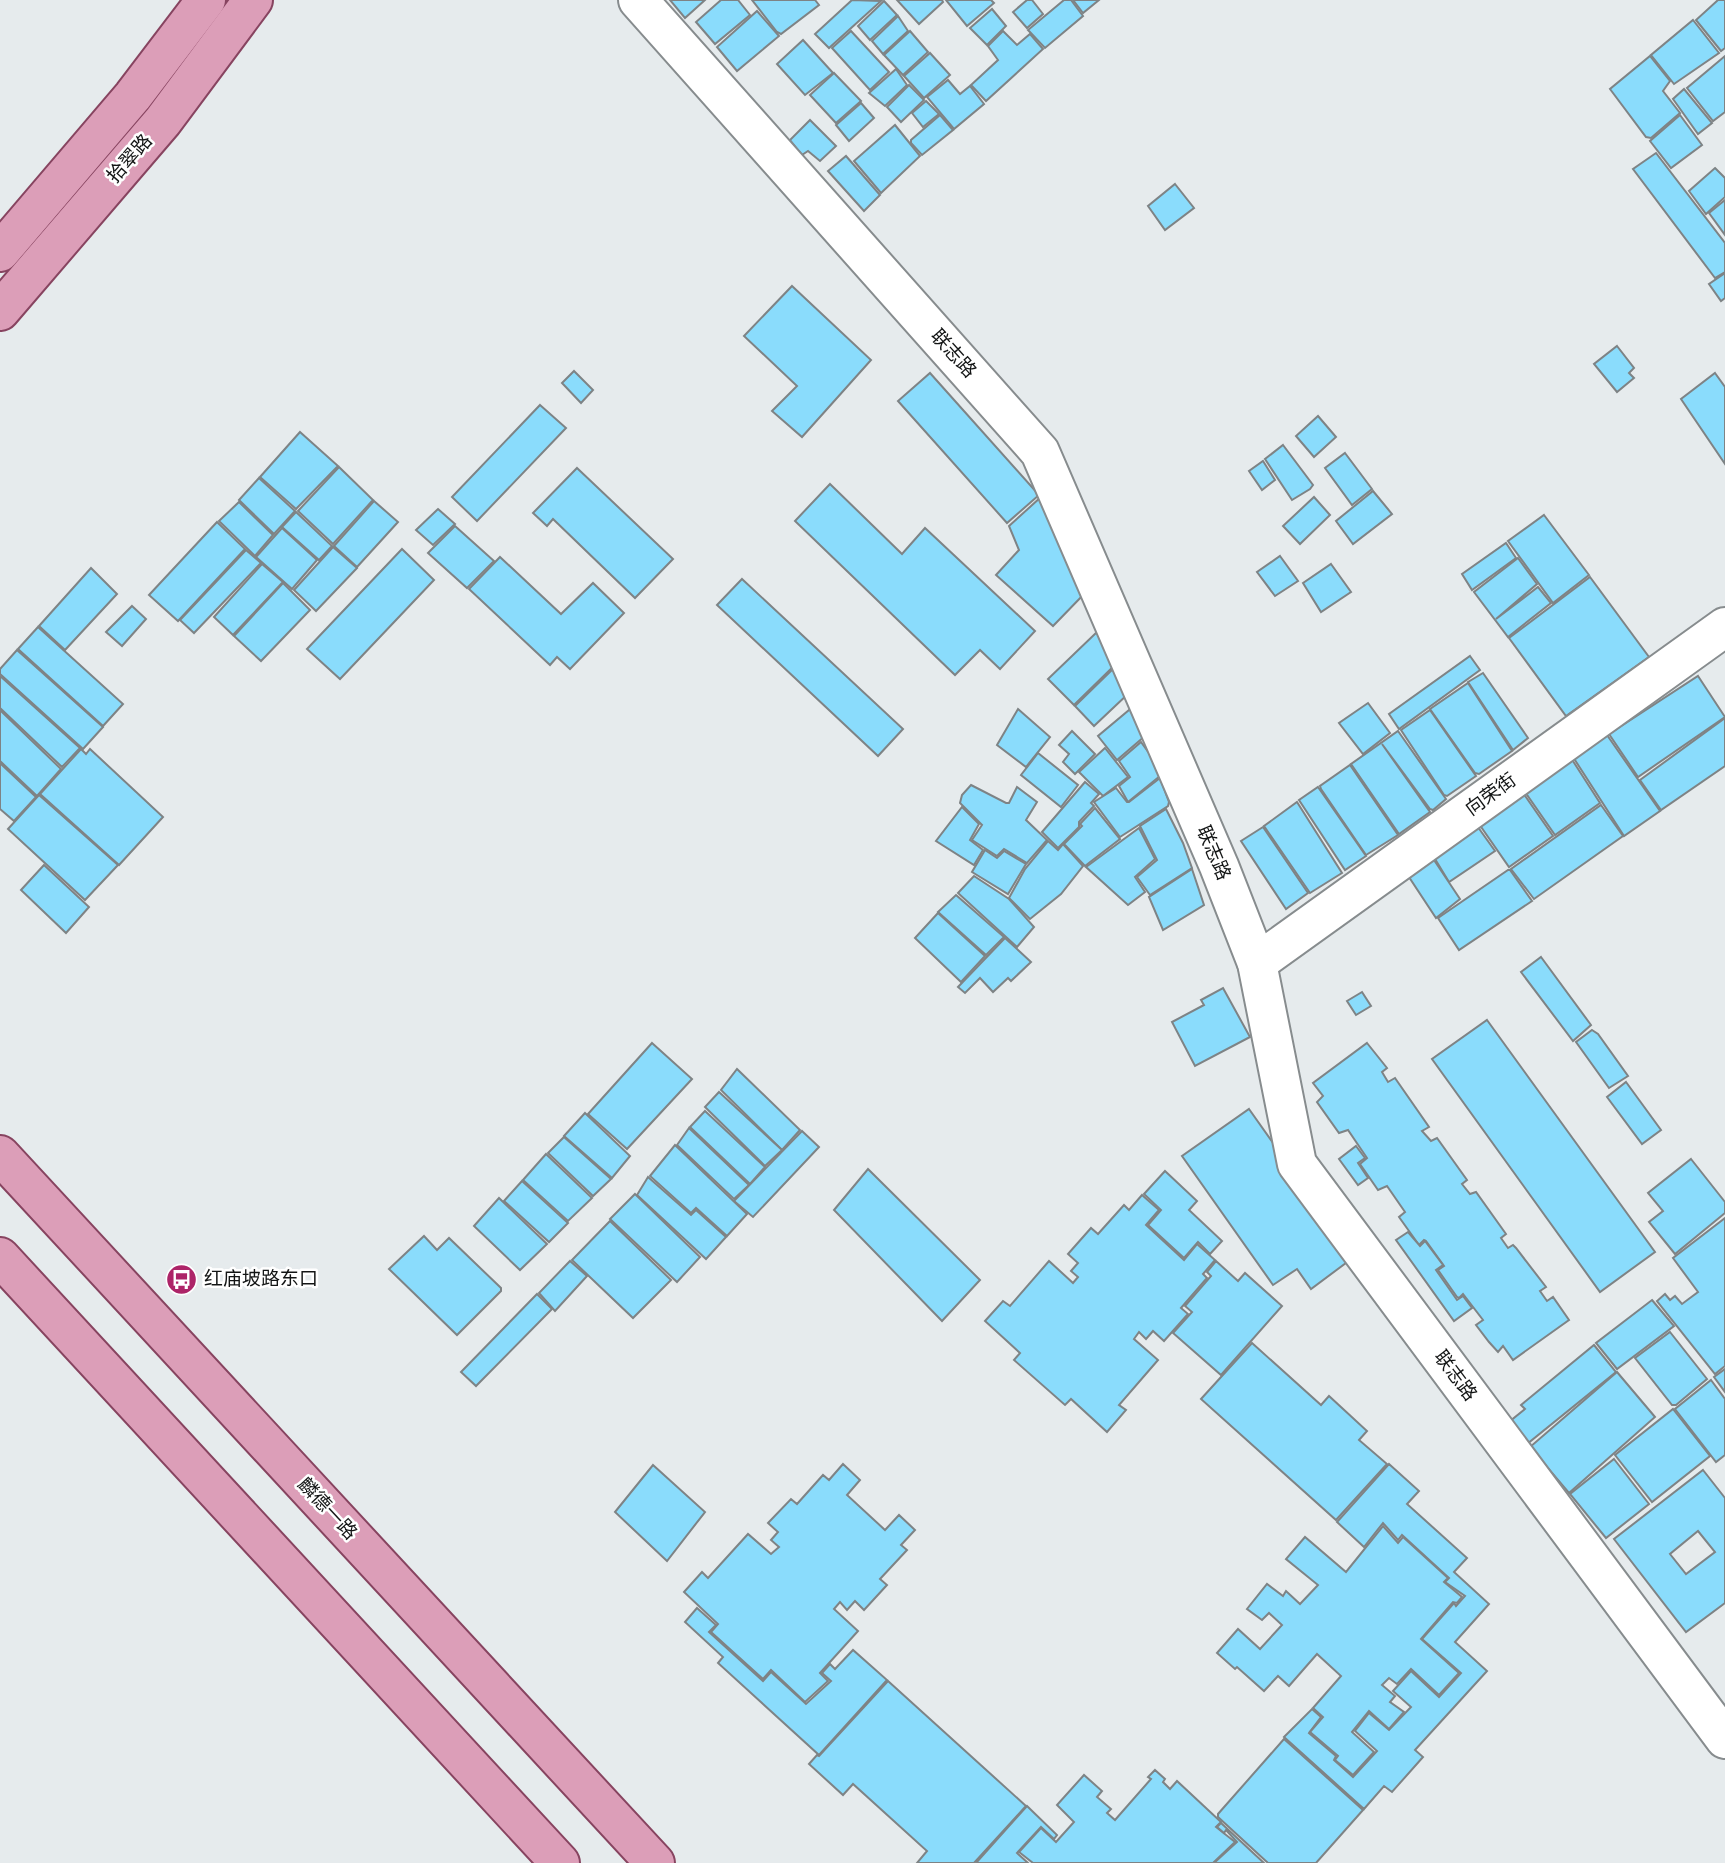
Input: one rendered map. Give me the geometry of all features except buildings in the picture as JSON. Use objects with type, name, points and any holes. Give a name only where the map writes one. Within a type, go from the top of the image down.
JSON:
[{"type":"main road","name":"拾翠路","points":[[0,252],[133,96],[206,0]]},
{"type":"main road","name":"拾翠路","points":[[0,311],[163,121],[253,0]]},
{"type":"main road","name":"麟德一路","points":[[0,1155],[655,1863]]},
{"type":"main road","points":[[0,1257],[560,1863]]},
{"type":"street","name":"联志路","points":[[638,0],[1040,452],[1214,854],[1257,963],[1297,1164],[1725,1739]]},
{"type":"street","name":"向荣街","points":[[1257,963],[1725,627]]},
{"type":"place","name":"红庙坡路东口","points":[[181,1279]]}]
